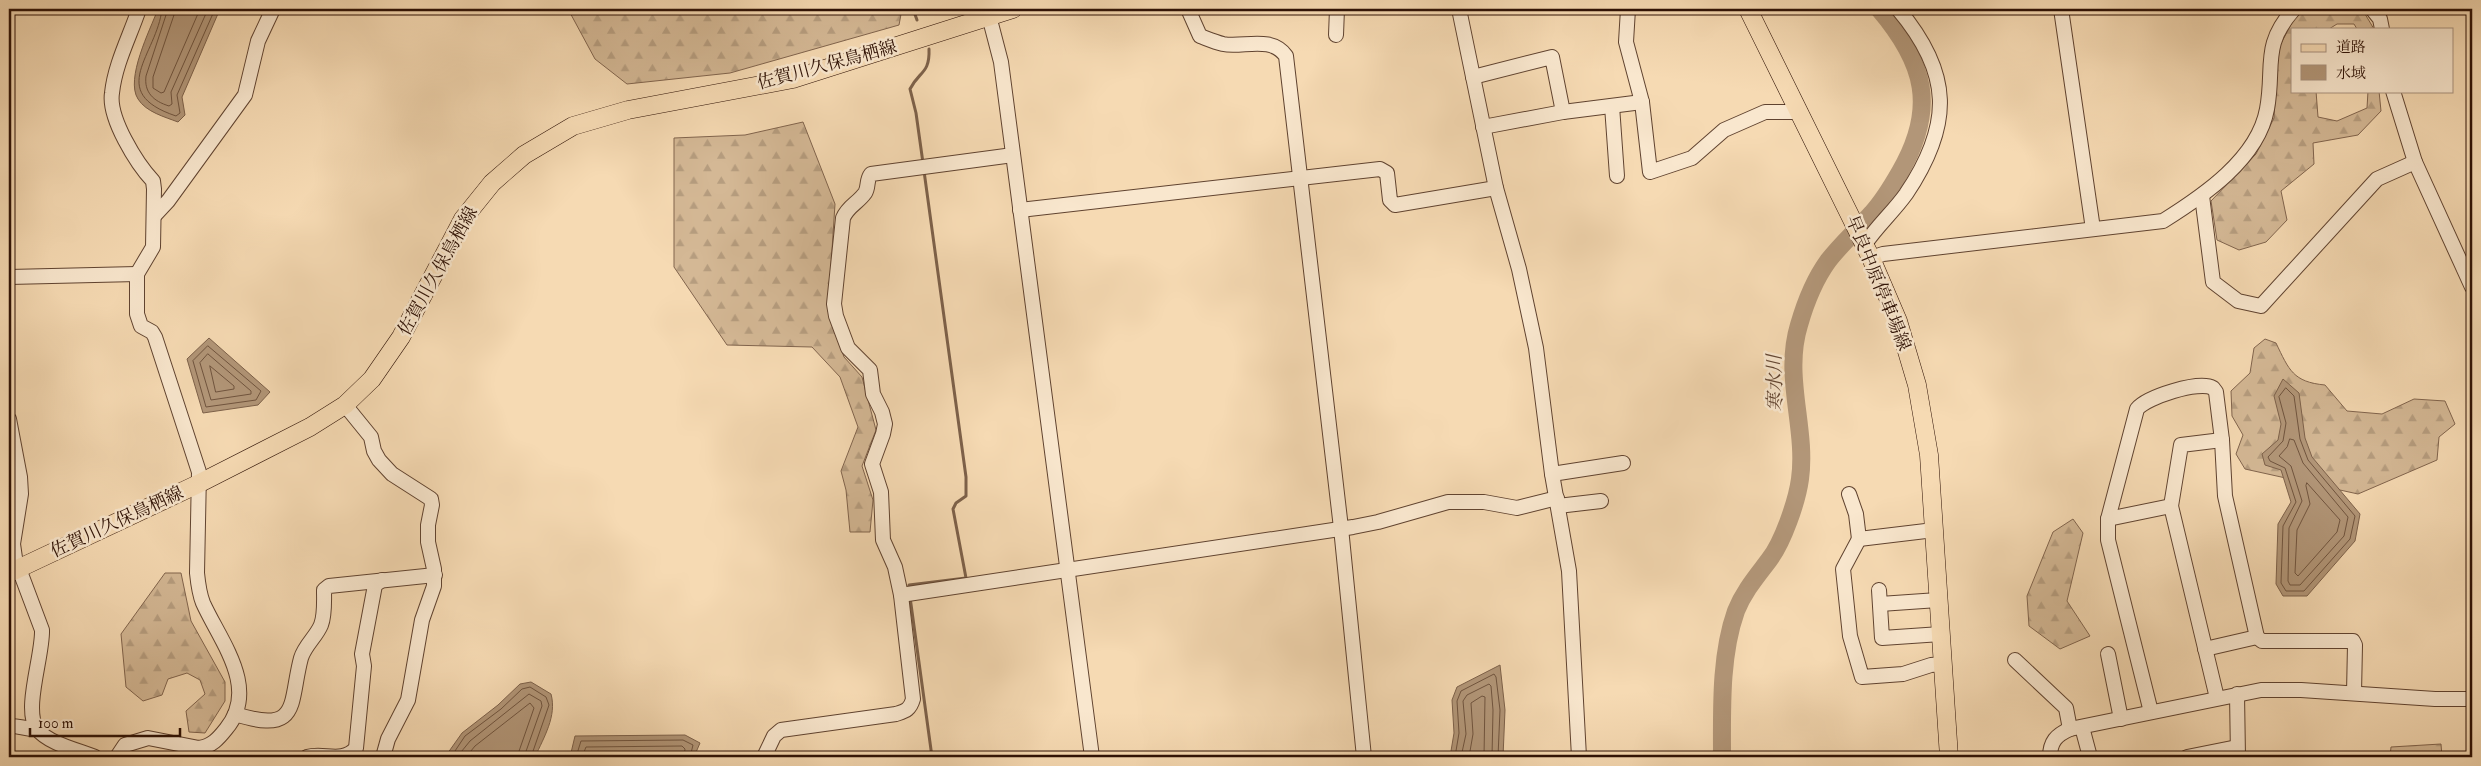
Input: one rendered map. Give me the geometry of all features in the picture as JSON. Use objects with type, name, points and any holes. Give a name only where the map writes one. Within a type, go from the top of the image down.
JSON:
[{"type":"main road","name":"佐賀川久保鳥栖線","points":[[13,571],[198,484],[310,427],[344,406],[372,379],[401,338],[463,219],[492,183],[524,155],[573,126],[628,110],[793,79],[1013,9]]},
{"type":"main road","name":"早良中原停車場線","points":[[1748,9],[1868,251],[1898,321],[1917,385],[1928,455],[1949,757]]},
{"type":"street","points":[[117,757],[125,745],[139,739],[159,739],[199,748],[207,747],[214,743],[228,728],[236,714],[240,699],[237,672],[232,658],[202,601],[198,588],[199,472],[155,337],[138,321],[137,274],[152,246],[154,216],[153,182],[121,131],[111,95],[115,75],[139,9]]},
{"type":"street","points":[[154,216],[168,202],[245,95],[258,41],[274,9]]},
{"type":"street","points":[[1188,9],[1200,36],[1224,44],[1265,44],[1286,56],[1341,528],[1364,757]]},
{"type":"street","points":[[1336,35],[1338,9]]},
{"type":"street","points":[[1459,9],[1496,188],[1519,269],[1536,348],[1552,474],[1568,571],[1579,757]]},
{"type":"street","points":[[1628,9],[1626,42],[1642,102],[1650,172],[1692,158],[1724,130],[1764,112],[1800,112]]},
{"type":"street","points":[[1898,9],[1926,47],[1934,65],[1939,84],[1938,123],[1933,144],[1906,194],[1868,251],[1892,253],[2163,221],[2202,196],[2228,173],[2254,141],[2263,125],[2268,108],[2272,46],[2283,21],[2294,9]]},
{"type":"street","points":[[2061,9],[2093,229]]},
{"type":"street","points":[[2372,9],[2380,19],[2382,28]]},
{"type":"street","points":[[989,16],[1001,62],[1092,757]]},
{"type":"street","points":[[1473,76],[1552,57],[1563,112]]},
{"type":"street","points":[[2393,92],[2415,162],[2472,287]]},
{"type":"street","points":[[1483,127],[1563,112],[1642,102]]},
{"type":"street","points":[[1612,106],[1617,176]]},
{"type":"street","points":[[764,757],[774,736],[781,730],[896,714],[911,707],[913,699],[908,594],[884,540],[881,492],[872,464],[884,434],[885,424],[882,412],[873,394],[870,370],[848,348],[836,316],[834,304],[843,218],[846,210],[861,199],[867,190],[867,178],[871,174],[1013,155]]},
{"type":"street","points":[[2202,196],[2213,282],[2238,301],[2261,306],[2377,179],[2415,162]]},
{"type":"street","points":[[1020,210],[1380,169],[1387,173],[1390,200],[1395,205],[1496,188]]},
{"type":"street","points":[[9,278],[137,274]]},
{"type":"street","points":[[2151,712],[2108,540],[2108,519],[2133,417],[2137,409],[2146,400],[2203,385],[2213,388],[2222,440],[2224,496],[2257,637],[2262,641],[2353,641],[2355,645],[2354,693]]},
{"type":"street","points":[[344,406],[371,437],[374,451],[379,460],[392,474],[431,499],[432,505],[428,526],[428,542],[435,575],[434,586],[422,620],[408,700],[388,739],[383,757]]},
{"type":"street","points":[[9,419],[20,477],[21,494],[13,544],[13,571],[39,618],[42,630],[42,642],[33,700],[34,722],[38,730],[53,740],[96,757]]},
{"type":"street","points":[[2217,698],[2171,506],[2181,445],[2222,440]]},
{"type":"street","points":[[1552,474],[1623,463]]},
{"type":"street","points":[[1849,494],[1856,514],[1858,539],[1843,569],[1850,636],[1862,677],[1903,674],[1931,664],[1943,664]]},
{"type":"street","points":[[908,594],[1067,572],[1378,522],[1448,502],[1484,502],[1517,508],[1557,502],[1601,501]]},
{"type":"street","points":[[2108,519],[2171,506]]},
{"type":"street","points":[[1858,539],[1934,530]]},
{"type":"street","points":[[236,714],[254,720],[265,720],[278,718],[288,713],[293,703],[301,657],[321,625],[324,590],[335,584],[435,575]]},
{"type":"street","points":[[307,757],[316,755],[341,757],[350,754],[356,748],[364,666],[362,654],[375,585],[382,580]]},
{"type":"street","points":[[1879,590],[1882,638],[1941,634]]},
{"type":"street","points":[[1880,604],[1938,600]]},
{"type":"street","points":[[2205,649],[2257,637]]},
{"type":"street","points":[[2108,654],[2121,719]]},
{"type":"street","points":[[2015,660],[2066,708],[2090,757]]},
{"type":"street","points":[[2050,757],[2050,747],[2055,738],[2076,728],[2237,694],[2280,689],[2435,699],[2472,699]]},
{"type":"street","points":[[2187,757],[2238,752],[2237,694]]},
{"type":"street","points":[[9,726],[26,730],[38,730]]},
{"type":"green space","points":[[568,9],[902,9],[899,25],[730,73],[627,84],[595,59]]},
{"type":"green space","points":[[2306,9],[2362,9],[2373,28],[2356,28],[2354,24],[2337,24],[2331,28],[2291,28],[2291,92],[2316,92],[2318,117],[2337,121],[2367,108],[2368,92],[2379,92],[2381,111],[2358,135],[2313,143],[2314,164],[2281,191],[2287,220],[2266,242],[2239,250],[2217,240],[2211,201],[2256,154],[2274,118],[2278,49],[2294,19]]},
{"type":"green space","points":[[803,122],[835,204],[828,311],[844,357],[862,377],[876,430],[862,466],[873,500],[870,532],[850,532],[846,490],[841,471],[858,427],[840,377],[812,347],[727,345],[674,267],[674,138],[745,135]]},
{"type":"green space","points":[[2265,339],[2276,343],[2293,373],[2306,381],[2325,385],[2347,411],[2382,414],[2414,399],[2445,401],[2455,424],[2439,437],[2437,460],[2358,494],[2245,469],[2236,454],[2243,435],[2232,416],[2231,391],[2250,373],[2254,348]]},
{"type":"green space","points":[[2073,519],[2083,533],[2067,601],[2090,636],[2060,649],[2029,626],[2027,596],[2053,532]]},
{"type":"green space","points":[[165,573],[181,573],[191,621],[225,682],[225,701],[205,733],[189,732],[186,711],[205,694],[200,680],[187,673],[168,679],[162,695],[143,701],[126,687],[121,634]]},
{"type":"green space","points":[[2441,744],[2442,757],[2390,757],[2391,747]]},
{"type":"water","points":[[158,9],[220,9],[182,97],[185,115],[178,122],[156,114],[141,104],[135,90],[135,79],[140,54]]},
{"type":"water","points":[[209,338],[270,392],[258,405],[203,413],[187,359]]},
{"type":"water","points":[[2283,379],[2299,393],[2305,438],[2312,457],[2360,514],[2355,541],[2307,596],[2283,596],[2276,584],[2278,524],[2291,502],[2281,470],[2265,465],[2262,454],[2278,440],[2281,424],[2274,396]]},
{"type":"water","points":[[1500,665],[1505,710],[1503,757],[1450,757],[1454,733],[1452,700],[1457,687]]},
{"type":"water","points":[[531,682],[551,694],[552,702],[549,726],[535,757],[445,757],[462,733],[498,705],[520,684]]},
{"type":"water","points":[[685,735],[700,743],[694,757],[570,757],[575,736]]},
{"type":"waterway","points":[[913,9],[917,20]]},
{"type":"waterway","name":"寒水川","points":[[1722,757],[1723,683],[1731,628],[1743,597],[1779,543],[1793,510],[1800,479],[1801,441],[1793,364],[1801,317],[1823,268],[1876,208],[1891,188],[1912,149],[1919,127],[1922,107],[1921,87],[1916,67],[1895,29],[1879,9]]},
{"type":"waterway","points":[[923,163],[916,113],[910,89],[926,68],[929,49]]},
{"type":"waterway","points":[[909,591],[909,585],[966,578],[953,509],[956,503],[966,496],[966,477],[924,171]]},
{"type":"waterway","points":[[910,597],[932,757]]}]
